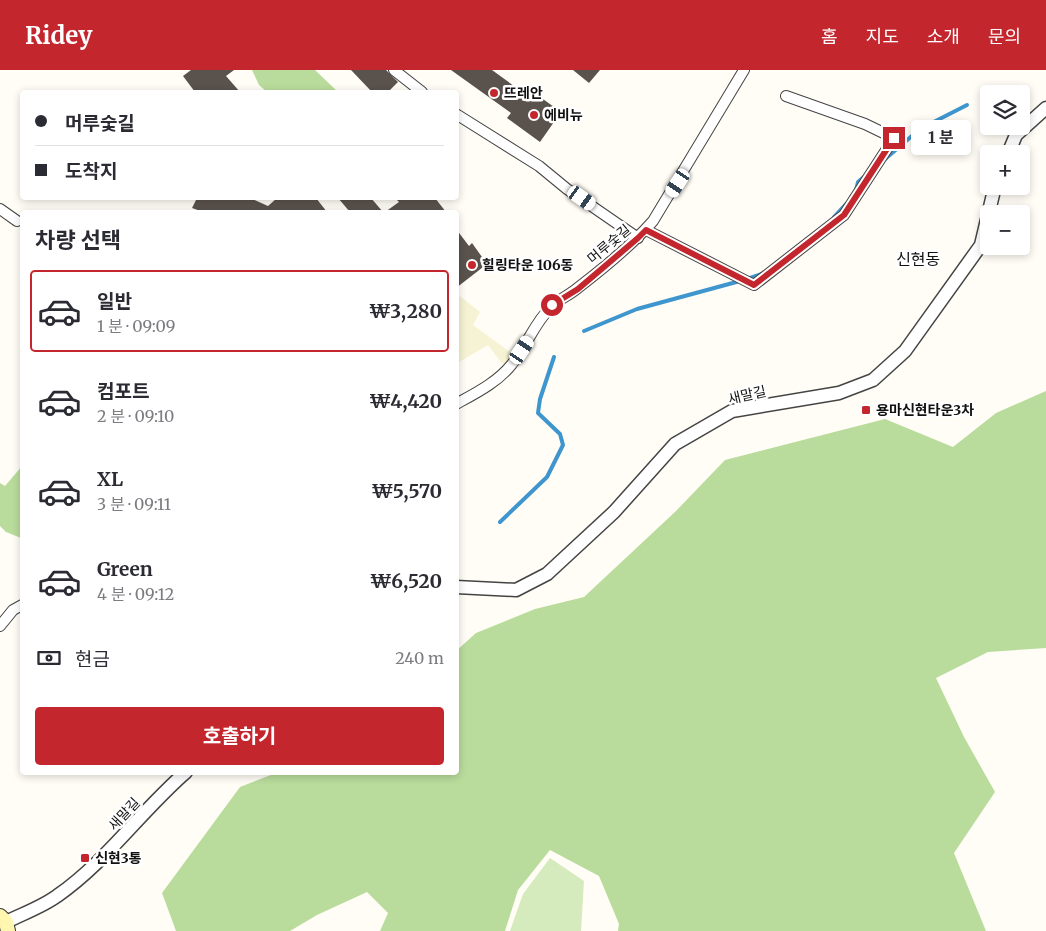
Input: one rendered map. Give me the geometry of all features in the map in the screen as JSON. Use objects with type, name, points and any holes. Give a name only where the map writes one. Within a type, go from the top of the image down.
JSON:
[{"type":"street","points":[[394,70],[419,90]]},
{"type":"street","name":"머루숯길","points":[[459,402],[491,384],[505,372],[532,336],[538,320],[552,305],[578,289],[638,238],[654,221],[744,70]]},
{"type":"street","points":[[646,230],[754,285],[844,215],[894,138],[865,124],[786,96]]},
{"type":"street","points":[[1012,145],[1016,135],[1046,108]]},
{"type":"street","points":[[459,116],[539,166],[567,189],[638,238]]},
{"type":"street","name":"새말길","points":[[459,588],[516,590],[547,574],[614,512],[675,444],[732,411],[838,393],[873,380],[905,351],[981,246],[993,195]]},
{"type":"street","points":[[0,209],[17,221]]},
{"type":"street","points":[[0,626],[12,610],[20,606]]},
{"type":"street","name":"새말길","points":[[5,923],[56,897],[106,855],[183,775]]},
{"type":"shaded area","points":[[459,295],[480,312],[473,325],[514,355],[503,365],[488,345],[459,362]]},
{"type":"green space","points":[[252,70],[315,70],[336,90],[265,90],[259,85]]},
{"type":"green space","points":[[1046,391],[1046,648],[988,652],[936,678],[964,737],[995,792],[954,853],[986,931],[618,931],[619,924],[599,876],[550,850],[518,890],[505,931],[380,931],[388,913],[367,892],[317,915],[290,931],[176,931],[162,893],[240,787],[271,775],[459,775],[459,648],[476,633],[535,609],[584,597],[676,511],[725,460],[885,419],[953,447],[996,413]]},
{"type":"green space","points":[[20,468],[20,538],[6,532],[0,526],[0,483],[5,486]]},
{"type":"green space","points":[[550,858],[584,881],[581,931],[510,931],[523,894]]},
{"type":"building","points":[[191,70],[234,70],[226,76],[238,90],[194,90],[183,76]]},
{"type":"building","points":[[351,70],[386,70],[398,82],[390,90],[370,90]]},
{"type":"building","points":[[451,70],[492,70],[525,94],[529,89],[561,112],[540,142],[507,118],[511,113]]},
{"type":"building","points":[[573,70],[600,70],[589,83]]},
{"type":"building","points":[[196,200],[254,200],[268,206],[275,200],[318,200],[325,210],[198,210],[192,208]]},
{"type":"building","points":[[340,200],[373,200],[381,210],[348,210]]},
{"type":"building","points":[[397,200],[437,200],[444,210],[388,210],[399,202]]},
{"type":"building","name":"힐링타운 106동","points":[[459,233],[469,246],[472,243],[487,264],[459,286]]},
{"type":"waterway","points":[[884,160],[920,129],[967,105]]},
{"type":"waterway","points":[[856,190],[858,182],[865,176]]},
{"type":"waterway","points":[[834,217],[846,204]]},
{"type":"waterway","points":[[747,279],[762,274]]},
{"type":"waterway","points":[[584,331],[637,309],[740,281]]},
{"type":"waterway","points":[[500,522],[547,477],[563,445],[560,434],[538,413],[540,399],[554,357]]},
{"type":"place","name":"뜨레안","points":[[494,93]]},
{"type":"place","name":"에비뉴","points":[[534,115]]},
{"type":"place","name":"힐링타운 106동","points":[[472,265]]},
{"type":"place","name":"용마신현타운3차","points":[[866,410]]},
{"type":"place","name":"신현3통","points":[[85,858]]},
{"type":"district","name":"신현동","points":[[918,259]]},
{"type":"route","points":[[552,305],[578,289],[646,230],[754,285],[844,215],[894,138]]}]
